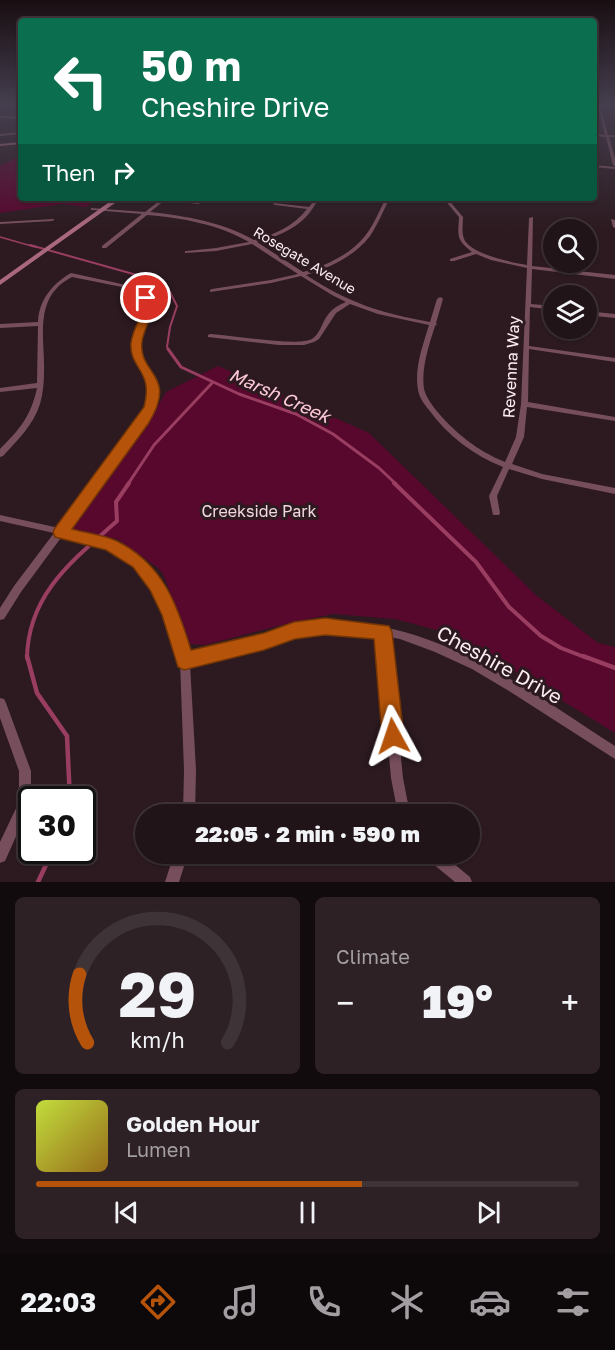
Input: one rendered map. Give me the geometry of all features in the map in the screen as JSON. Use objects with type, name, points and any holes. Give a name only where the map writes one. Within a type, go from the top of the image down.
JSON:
[{"type":"main road","points":[[47,246],[104,201]]},
{"type":"main road","points":[[0,274],[115,201]]},
{"type":"main road","points":[[0,284],[34,254]]},
{"type":"street","points":[[597,166],[615,167],[610,146]]},
{"type":"street","points":[[104,248],[162,201]]},
{"type":"street","points":[[181,201],[198,203]]},
{"type":"street","points":[[187,252],[220,250],[254,241],[292,226],[316,201]]},
{"type":"street","points":[[212,291],[303,274],[343,256],[364,240],[386,201]]},
{"type":"street","points":[[448,201],[461,217],[459,232],[463,242],[476,252],[500,261],[530,267],[615,277]]},
{"type":"street","points":[[275,204],[310,208]]},
{"type":"street","name":"Rosegate Avenue","points":[[93,208],[200,222],[225,229],[254,241],[350,302],[395,317],[434,324]]},
{"type":"street","name":"Revenna Way","points":[[496,513],[493,496],[520,437],[524,404],[531,218]]},
{"type":"street","points":[[0,223],[52,220]]},
{"type":"street","points":[[613,220],[615,227]]},
{"type":"street","points":[[452,260],[476,252]]},
{"type":"street","points":[[0,454],[36,408],[41,386],[40,324],[45,297],[52,288],[71,275],[124,286],[146,298],[150,307],[136,343],[138,356],[153,381],[154,394],[150,407],[143,421],[15,591],[0,616]]},
{"type":"street","points":[[440,299],[420,374],[421,392],[429,406],[454,435],[473,450],[535,477],[615,491]]},
{"type":"street","points":[[210,336],[227,335],[298,344],[312,342],[319,337],[328,316],[338,307],[350,302]]},
{"type":"street","points":[[528,305],[543,307]]},
{"type":"street","points":[[597,314],[615,316]]},
{"type":"street","points":[[0,326],[40,324]]},
{"type":"street","points":[[526,347],[615,360]]},
{"type":"street","points":[[0,390],[41,386]]},
{"type":"street","points":[[524,404],[615,418]]},
{"type":"street","points":[[0,518],[110,545],[139,562],[156,585],[171,615],[184,661],[190,770],[189,804]]},
{"type":"street","name":"Cheshire Drive","points":[[184,661],[264,642],[294,631],[325,627],[411,636],[448,651],[615,753]]},
{"type":"street","points":[[383,632],[397,778],[402,804]]},
{"type":"street","points":[[0,703],[25,771],[25,803],[0,856]]},
{"type":"street","points":[[172,882],[178,864]]},
{"type":"street","points":[[444,864],[465,882]]},
{"type":"green space","points":[[18,157],[18,201],[95,201],[86,207],[63,204],[0,213],[0,166]]},
{"type":"green space","name":"Creekside Park","points":[[218,366],[369,433],[537,596],[598,643],[615,647],[615,733],[455,635],[395,619],[333,614],[205,645],[190,644],[163,574],[158,568],[117,539],[66,529],[136,442],[166,392]]},
{"type":"waterway","name":"Marsh Creek","points":[[0,237],[35,247]]},
{"type":"waterway","name":"Marsh Creek","points":[[30,245],[151,279],[168,288],[177,306],[170,327],[167,347],[169,350]]},
{"type":"waterway","name":"Marsh Creek","points":[[168,349],[181,367],[239,394],[296,414],[333,434],[379,468],[396,484]]},
{"type":"waterway","points":[[128,484],[154,445],[213,382]]},
{"type":"waterway","points":[[27,656],[29,635],[44,597],[69,565],[117,521],[116,502],[129,483]]},
{"type":"waterway","name":"Marsh Creek","points":[[394,483],[476,562],[509,607],[541,636],[561,648],[587,658]]},
{"type":"waterway","points":[[27,656],[37,693],[67,736],[69,786]]},
{"type":"waterway","name":"Marsh Creek","points":[[583,656],[615,668]]},
{"type":"waterway","points":[[38,882],[46,864]]},
{"type":"route","points":[[146,298],[150,307],[136,343],[138,356],[153,381],[154,394],[150,407],[143,421],[61,532],[110,545],[139,562],[156,585],[171,615],[184,661],[264,642],[294,631],[325,627],[354,627],[383,632],[393,736]]}]
